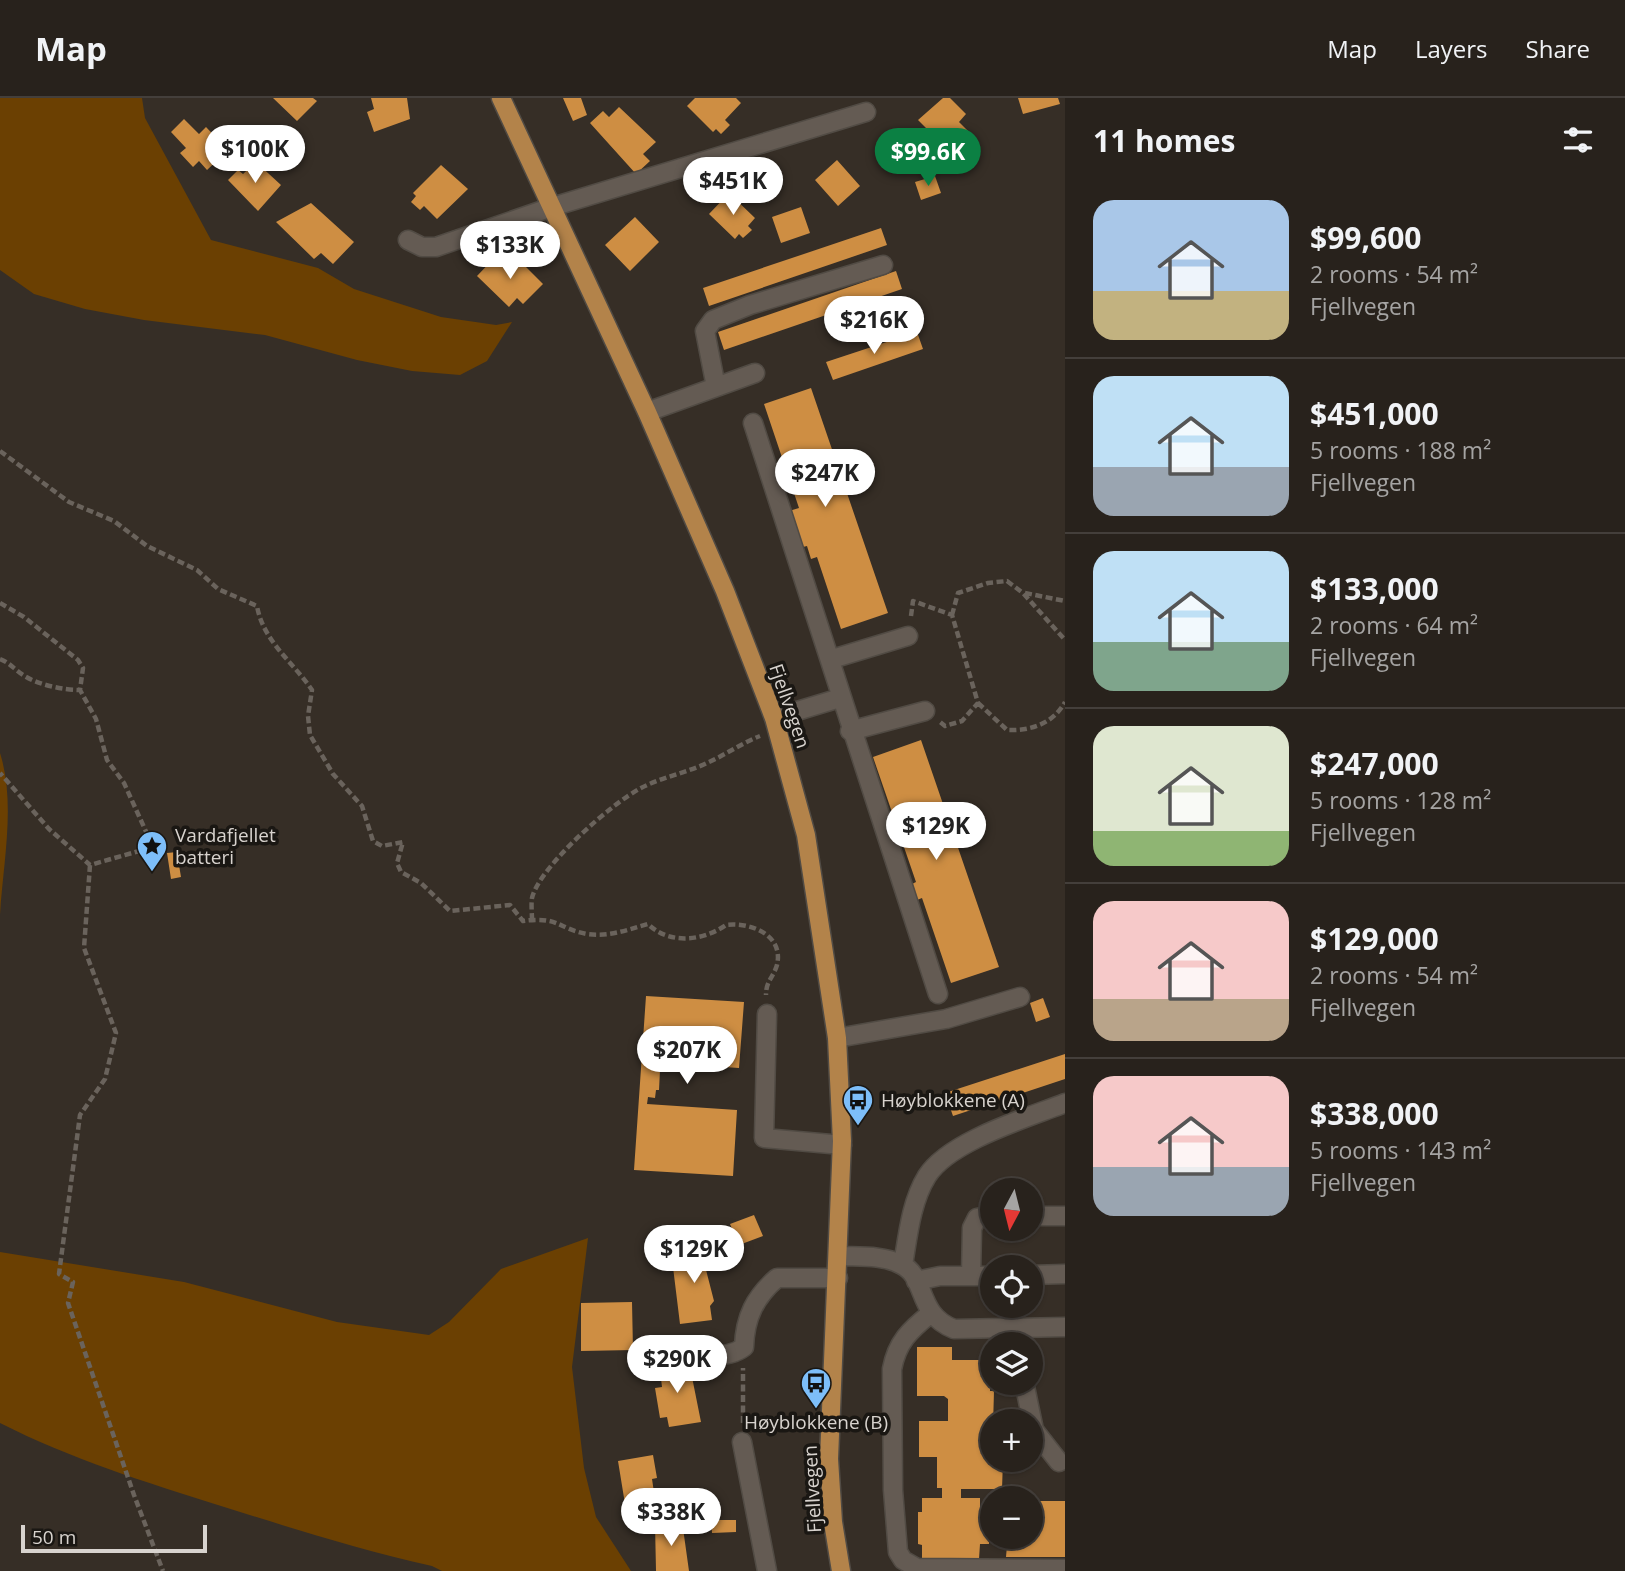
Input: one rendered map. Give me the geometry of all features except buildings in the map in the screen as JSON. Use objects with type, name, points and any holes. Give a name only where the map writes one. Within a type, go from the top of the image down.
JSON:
[{"type":"main road","name":"Fjellvegen","points":[[501,98],[647,412],[725,591],[776,724],[806,835],[837,1038],[842,1145],[829,1459],[833,1522],[841,1571]]},
{"type":"street","points":[[408,240],[422,247],[436,247],[552,207],[866,112]]},
{"type":"street","points":[[716,387],[705,331],[713,320],[750,305],[883,265]]},
{"type":"street","points":[[647,412],[755,373]]},
{"type":"street","points":[[753,424],[832,659],[850,731],[938,994]]},
{"type":"street","points":[[832,659],[908,636]]},
{"type":"street","points":[[776,724],[840,698]]},
{"type":"street","points":[[850,731],[925,710]]},
{"type":"street","points":[[837,1038],[946,1019],[1020,997]]},
{"type":"street","points":[[767,1014],[764,1138],[842,1145]]},
{"type":"street","points":[[903,1265],[911,1218],[929,1174],[948,1156],[974,1141],[1065,1103]]},
{"type":"street","points":[[1043,1216],[1065,1216]]},
{"type":"street","points":[[971,1276],[972,1228],[980,1217]]},
{"type":"street","points":[[839,1256],[885,1259],[903,1265],[916,1281],[930,1314],[939,1323],[954,1329],[981,1332]]},
{"type":"street","points":[[1043,1275],[1065,1274]]},
{"type":"street","points":[[916,1281],[940,1276],[980,1276]]},
{"type":"street","points":[[668,1348],[684,1353],[726,1354],[744,1347],[744,1328],[758,1294],[777,1278],[838,1278]]},
{"type":"street","points":[[930,1314],[907,1333],[895,1355],[892,1369],[893,1490],[898,1552],[903,1560],[917,1568],[1065,1569]]},
{"type":"street","points":[[1036,1332],[1065,1326]]},
{"type":"street","points":[[1027,1395],[1034,1430],[1059,1462]]},
{"type":"street","points":[[742,1442],[767,1571]]},
{"type":"path","points":[[0,451],[69,502],[114,521],[148,546],[197,570],[218,589],[257,606],[259,619],[269,637],[312,690],[308,716],[310,735],[333,774],[362,806],[373,841],[382,846],[403,842],[397,863],[401,872],[421,883],[450,911],[510,905],[523,921],[554,920],[584,933],[608,936],[648,924],[657,934],[677,940],[715,933],[726,925],[753,928],[772,937],[777,947],[776,966],[766,983],[767,1014]]},
{"type":"path","points":[[1065,639],[1023,593],[1007,581],[988,583],[958,593],[953,615],[978,703],[1007,730],[1026,730],[1048,721],[1065,702]]},
{"type":"path","points":[[1023,593],[1065,601]]},
{"type":"path","points":[[908,636],[913,601],[953,615]]},
{"type":"path","points":[[0,603],[24,617],[78,660],[83,668],[80,690],[96,719],[107,760],[124,783],[153,846],[90,864]]},
{"type":"path","points":[[0,659],[11,663],[24,676],[66,690],[80,690]]},
{"type":"path","points":[[925,710],[945,726],[962,721],[978,703]]},
{"type":"path","points":[[532,920],[532,898],[541,880],[571,843],[614,806],[662,778],[703,765],[776,724]]},
{"type":"path","points":[[0,773],[49,829],[90,864]]},
{"type":"path","points":[[90,864],[84,948],[116,1033],[105,1079],[80,1115],[59,1274],[74,1282],[68,1303],[163,1571]]},
{"type":"path","points":[[742,1442],[744,1347]]},
{"type":"shaded area","points":[[0,98],[142,98],[145,118],[211,240],[318,268],[354,289],[441,317],[496,325],[512,322],[487,361],[460,375],[412,371],[357,360],[265,335],[144,320],[85,309],[34,294],[0,270]]},
{"type":"shaded area","points":[[0,753],[5,772],[8,813],[0,915]]},
{"type":"shaded area","points":[[588,1238],[572,1367],[584,1468],[596,1517],[631,1571],[442,1571],[136,1479],[54,1448],[0,1423],[0,1252],[184,1282],[337,1322],[429,1335],[449,1322],[501,1269]]},
{"type":"place","name":"Vardafjellet batteri","points":[[152,873]]},
{"type":"place","name":"Høyblokkene (A)","points":[[858,1127]]},
{"type":"place","name":"Høyblokkene (B)","points":[[816,1410]]}]
